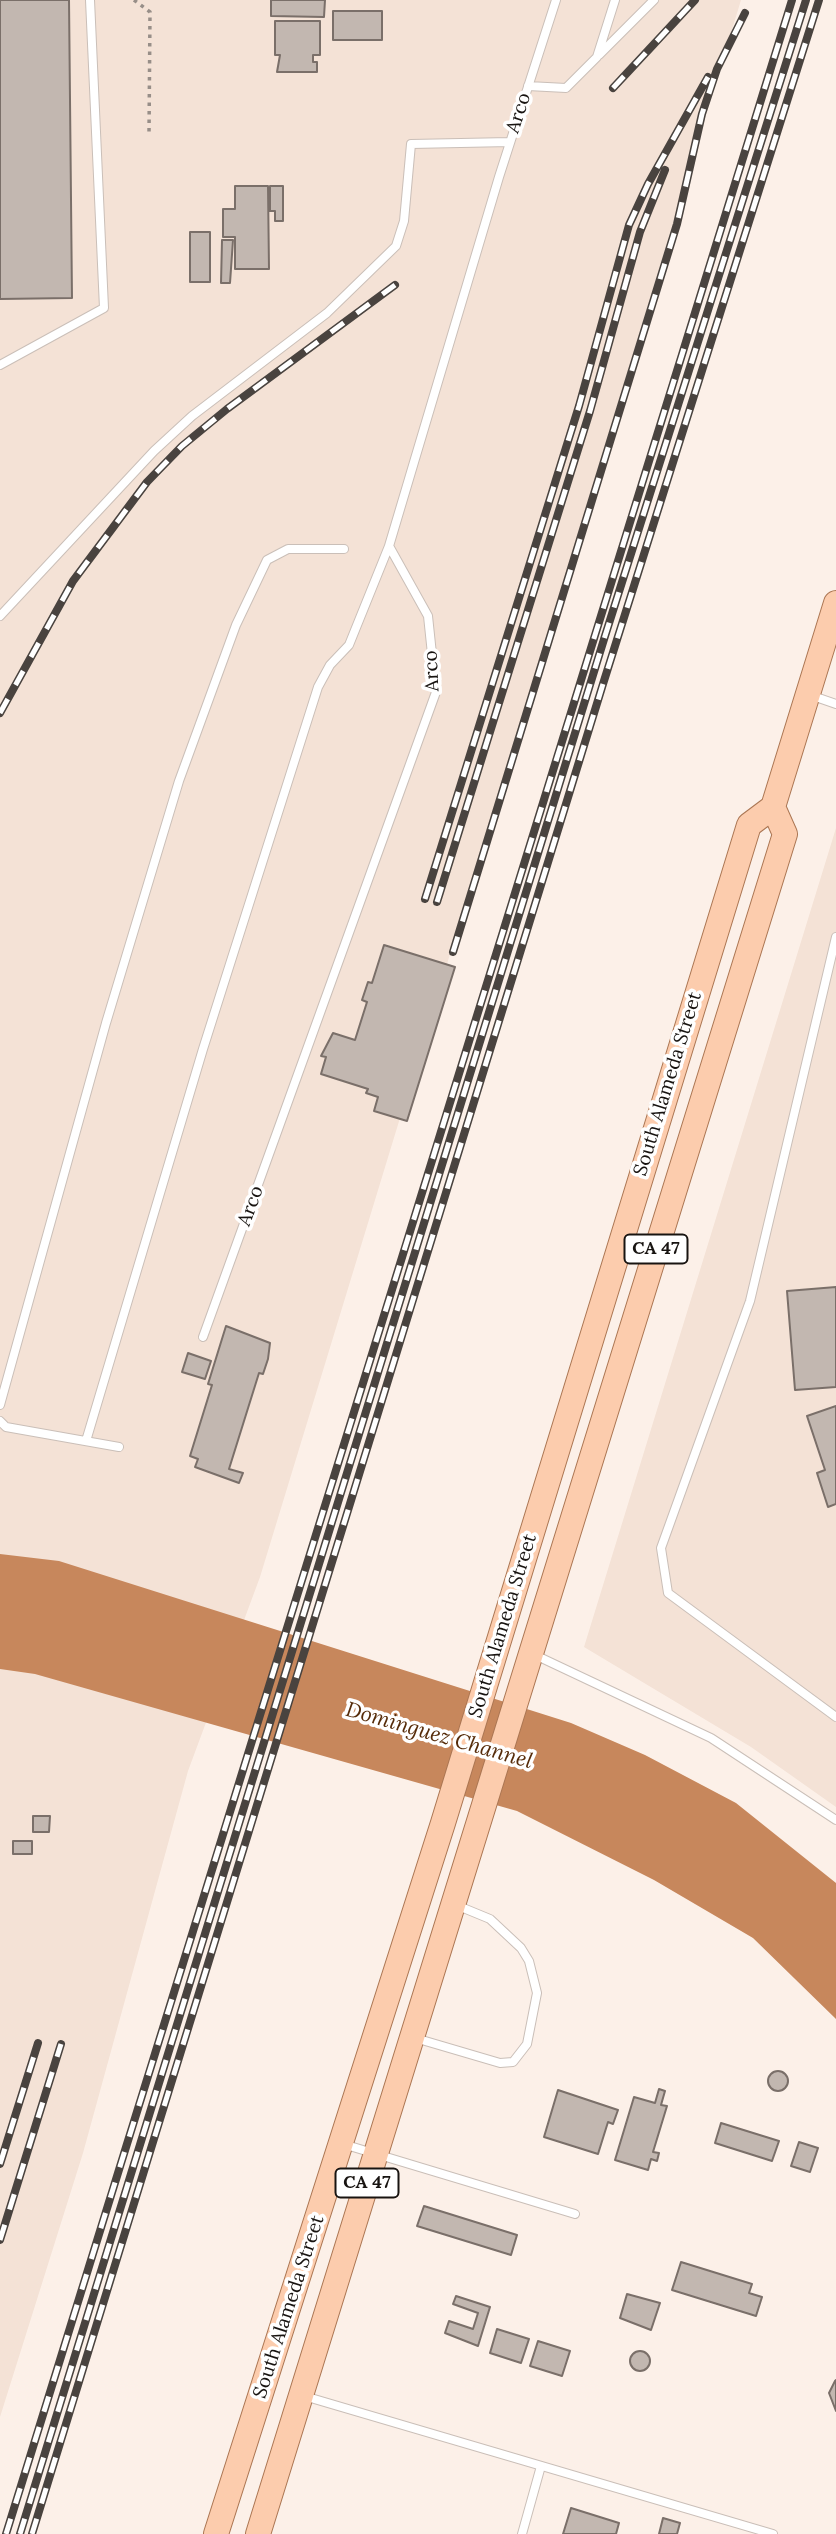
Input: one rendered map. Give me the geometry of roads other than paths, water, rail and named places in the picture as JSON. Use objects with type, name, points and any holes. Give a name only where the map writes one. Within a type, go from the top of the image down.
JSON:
[{"type":"main road","points":[[773,807],[836,603]]},
{"type":"main road","name":"South Alameda Street","points":[[216,2534],[443,1823],[749,825],[773,807],[785,834],[258,2534]]},
{"type":"lane","points":[[0,365],[104,308],[90,0]]},
{"type":"lane","name":"Arco","points":[[203,1337],[436,692],[428,616],[389,545],[510,142],[556,0]]},
{"type":"lane","points":[[597,57],[615,0]]},
{"type":"lane","points":[[528,86],[566,88],[653,0]]},
{"type":"lane","points":[[0,616],[154,451],[192,416],[327,313],[396,246],[404,221],[411,144],[510,142]]},
{"type":"lane","points":[[86,1441],[203,1049],[318,687],[330,666],[349,645],[389,545]]},
{"type":"lane","points":[[0,1405],[106,1023],[180,781],[236,625],[267,560],[279,552],[344,550]]},
{"type":"lane","points":[[808,694],[836,704]]},
{"type":"lane","points":[[836,937],[750,1301],[662,1548],[668,1593],[836,1717]]},
{"type":"lane","points":[[0,1422],[6,1427],[120,1447]]},
{"type":"lane","points":[[529,1659],[711,1738],[836,1820]]},
{"type":"lane","points":[[412,2037],[500,2063],[513,2062],[527,2044],[537,1993],[529,1961],[521,1948],[490,1919],[453,1904]]},
{"type":"lane","points":[[341,2143],[575,2214]]},
{"type":"lane","points":[[301,2395],[773,2534]]},
{"type":"lane","points":[[523,2534],[541,2466]]},
{"type":"water","name":"Dominguez Channel","points":[[0,1554],[59,1561],[571,1723],[645,1755],[736,1803],[836,1883],[836,2019],[753,1938],[654,1880],[517,1811],[35,1674],[0,1669]]},
{"type":"railway","points":[[613,88],[695,0]]},
{"type":"railway","points":[[6,2534],[792,0]]},
{"type":"railway","points":[[20,2534],[605,636],[806,0]]},
{"type":"railway","points":[[32,2534],[603,684],[819,0]]},
{"type":"railway","points":[[453,952],[677,224],[702,114],[717,69],[745,13]]},
{"type":"railway","points":[[425,899],[579,406],[629,225],[648,184],[708,77]]},
{"type":"railway","points":[[437,902],[590,411],[640,232],[665,170]]},
{"type":"railway","points":[[0,713],[73,581],[147,482],[182,446],[227,409],[395,285]]},
{"type":"railway","points":[[0,2164],[38,2043]]},
{"type":"railway","points":[[0,2240],[61,2044]]}]
